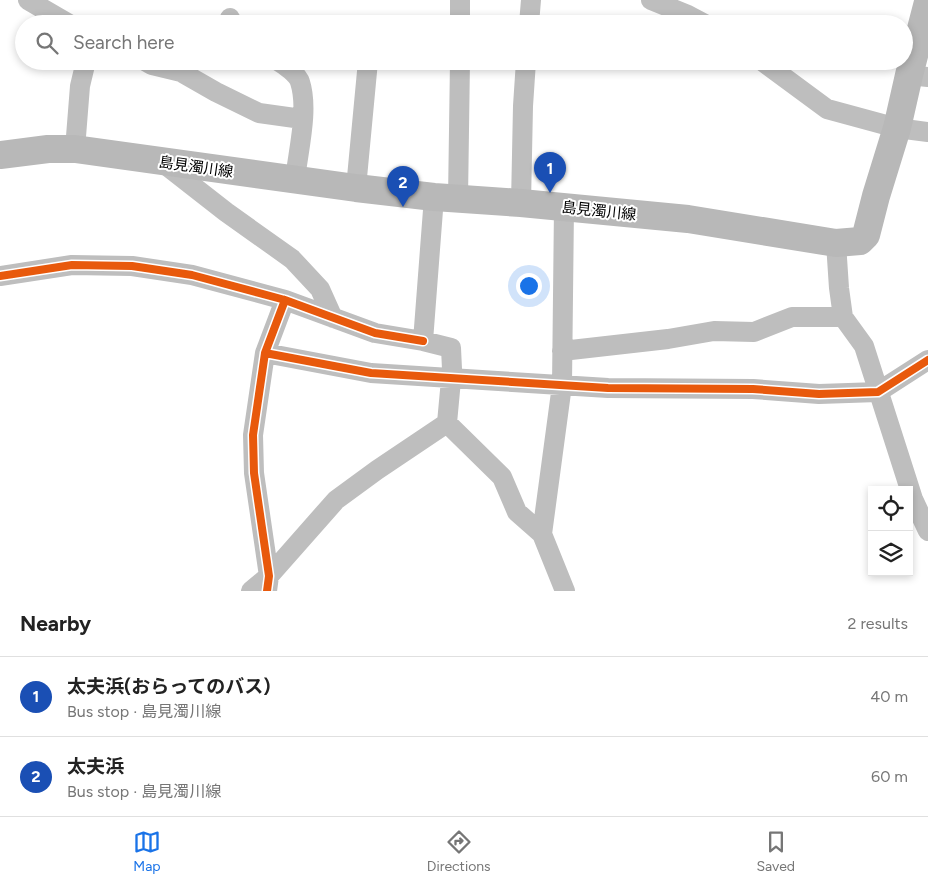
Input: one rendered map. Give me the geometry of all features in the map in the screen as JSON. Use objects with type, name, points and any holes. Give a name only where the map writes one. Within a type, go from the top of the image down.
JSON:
[{"type":"main road","name":"島見濁川線","points":[[0,155],[48,149],[75,149],[356,188],[446,198],[521,203],[688,219],[836,243],[860,241],[866,234],[897,128],[918,76],[928,2]]},
{"type":"street","points":[[28,0],[54,15]]},
{"type":"street","points":[[460,0],[460,15]]},
{"type":"street","points":[[530,15],[531,0]]},
{"type":"street","points":[[651,0],[695,13]]},
{"type":"street","points":[[75,149],[80,86],[84,70]]},
{"type":"street","points":[[173,70],[181,72],[259,113],[302,120]]},
{"type":"street","points":[[289,70],[300,80],[304,108],[295,180]]},
{"type":"street","points":[[356,188],[367,70]]},
{"type":"street","points":[[423,341],[446,198],[459,70]]},
{"type":"street","points":[[521,203],[525,70]]},
{"type":"street","points":[[774,70],[827,109],[897,128],[928,132]]},
{"type":"street","points":[[162,162],[292,260],[320,289],[333,318]]},
{"type":"street","points":[[542,534],[562,386],[564,207]]},
{"type":"street","points":[[836,243],[843,317],[864,346],[913,499],[928,531]]},
{"type":"street","points":[[0,276],[72,264],[132,266],[192,276],[285,300],[375,333],[451,348],[452,378],[447,423],[336,500],[268,584],[251,591]]},
{"type":"street","points":[[268,584],[254,473],[253,435],[265,352],[285,300]]},
{"type":"street","points":[[562,351],[714,332],[754,332],[792,317],[843,317]]},
{"type":"street","points":[[265,352],[371,373],[562,386],[608,388],[753,388],[819,394],[878,392],[928,360]]},
{"type":"street","points":[[447,423],[502,477],[518,512],[542,534],[565,591]]},
{"type":"cycle path","points":[[0,276],[72,265],[132,266],[192,275],[285,300],[375,333],[423,341]]},
{"type":"cycle path","points":[[267,591],[269,576],[254,473],[253,435],[265,353],[285,300]]},
{"type":"cycle path","points":[[265,353],[371,373],[608,388],[753,389],[819,394],[878,392],[928,360]]},
{"type":"place","name":"太夫浜(おらってのバス)","points":[[550,193]]},
{"type":"place","name":"太夫浜","points":[[403,207]]}]
